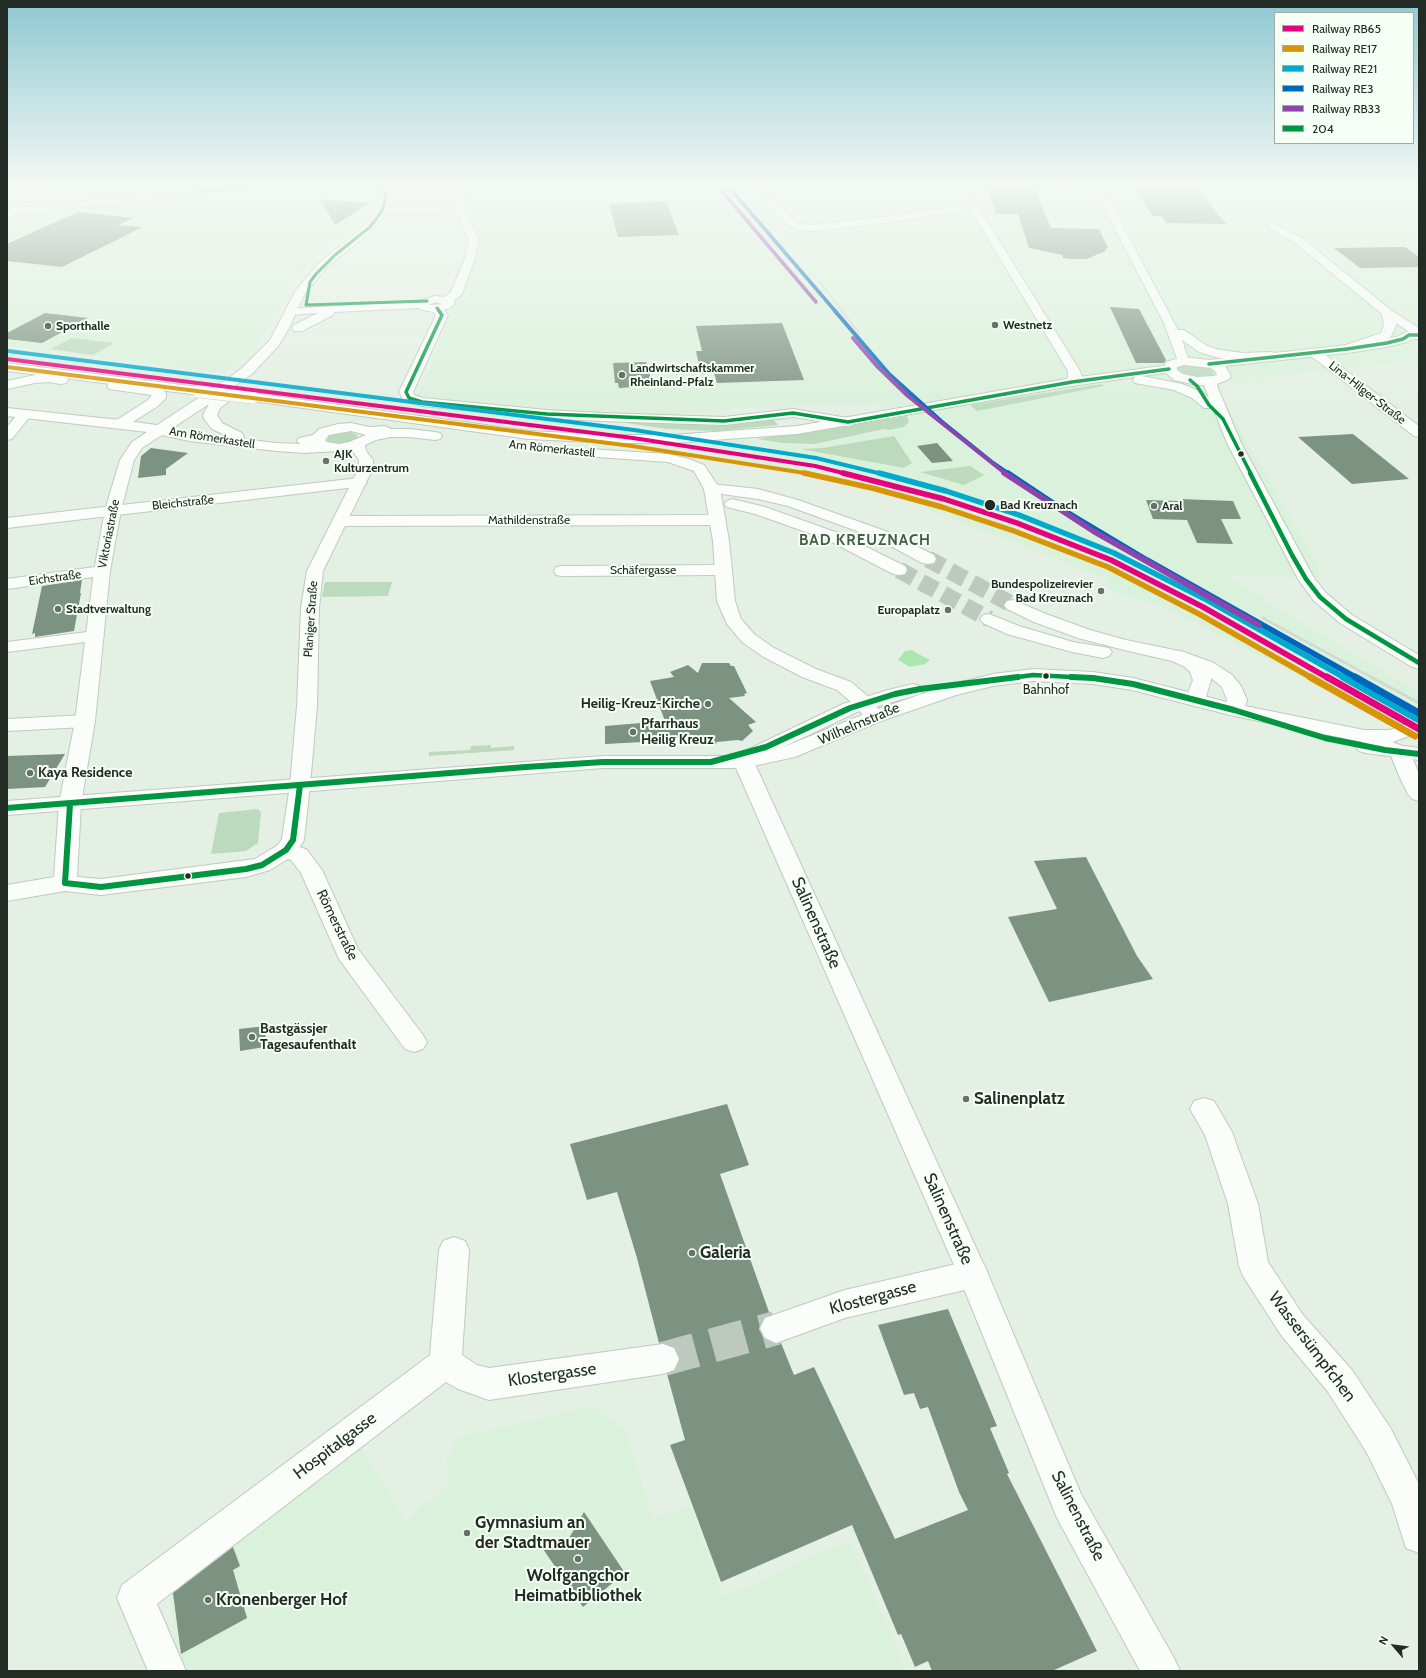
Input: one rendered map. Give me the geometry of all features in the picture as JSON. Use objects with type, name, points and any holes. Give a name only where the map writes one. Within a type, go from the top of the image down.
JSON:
[{"type":"street","points":[[120,424],[158,419],[218,392],[248,370],[275,342],[300,292],[325,263]]},
{"type":"street","points":[[424,303],[426,308],[442,304],[456,294],[468,263]]},
{"type":"street","points":[[1007,263],[1073,376]]},
{"type":"street","points":[[1138,263],[1170,323],[1183,361]]},
{"type":"street","points":[[1327,263],[1388,312],[1418,340]]},
{"type":"street","points":[[291,341],[298,328],[305,308],[310,282]]},
{"type":"street","points":[[305,308],[424,303]]},
{"type":"street","points":[[292,308],[345,309],[424,303]]},
{"type":"street","points":[[442,304],[442,315],[406,392],[409,398],[422,402],[547,414],[601,417],[724,421],[793,413],[848,422]]},
{"type":"street","points":[[298,328],[314,319],[345,309]]},
{"type":"street","points":[[1388,312],[1402,327],[1406,343],[1418,340]]},
{"type":"street","points":[[1347,349],[1386,335],[1390,326],[1388,312]]},
{"type":"street","points":[[1170,323],[1180,333],[1204,349],[1220,354],[1243,357],[1294,356]]},
{"type":"street","points":[[1180,333],[1193,355],[1205,363],[1222,370],[1232,366],[1294,356],[1418,340]]},
{"type":"street","points":[[1347,349],[1404,338]]},
{"type":"street","name":"Lina-Hilger-Straße","points":[[1315,353],[1419,433]]},
{"type":"street","points":[[1172,372],[1171,365],[1183,361],[1205,363],[1294,356]]},
{"type":"street","points":[[7,367],[300,403],[502,432],[599,439],[701,438],[791,430],[848,422],[1024,392],[1172,372]]},
{"type":"street","points":[[237,436],[221,429],[213,423],[210,415],[211,410],[219,402],[250,383],[268,367]]},
{"type":"street","points":[[1190,380],[1217,380],[1224,376],[1222,370]]},
{"type":"street","points":[[1024,392],[1073,376],[1095,379],[1172,372],[1190,380],[1197,386],[1209,405]]},
{"type":"street","points":[[7,386],[35,379],[49,378],[62,380]]},
{"type":"street","points":[[1125,378],[1152,381],[1177,387],[1197,395],[1223,419]]},
{"type":"street","points":[[1211,381],[1210,386],[1234,443],[1306,579],[1320,597],[1346,618],[1370,635],[1419,663]]},
{"type":"street","points":[[114,386],[155,391],[159,393],[159,398],[153,403],[120,424]]},
{"type":"street","name":"Viktoriastraße","points":[[65,883],[70,804],[85,721],[102,571],[113,510],[125,466],[137,445],[218,392]]},
{"type":"street","points":[[300,403],[333,416],[336,422],[332,429]]},
{"type":"street","points":[[7,412],[120,424],[159,430]]},
{"type":"street","points":[[7,436],[25,414]]},
{"type":"street","points":[[775,415],[800,420],[802,425],[791,430]]},
{"type":"street","points":[[362,436],[376,421],[403,417]]},
{"type":"street","points":[[120,424],[130,431],[134,436],[137,445]]},
{"type":"street","name":"Am Römerkastell","points":[[323,443],[321,434],[332,429],[351,427],[362,436]]},
{"type":"street","name":"Am Römerkastell","points":[[159,430],[323,443],[339,448],[362,436],[403,433],[558,450]]},
{"type":"street","name":"Am Römerkastell","points":[[159,430],[189,437],[276,448],[305,450],[323,443]]},
{"type":"street","name":"Planiger Straße","points":[[286,850],[293,840],[300,785],[307,706],[310,608],[315,571],[367,464],[358,448],[362,436]]},
{"type":"street","name":"Am Römerkastell","points":[[574,452],[668,458],[684,462],[699,468],[704,474],[714,496]]},
{"type":"street","name":"Bleichstraße","points":[[7,523],[359,483]]},
{"type":"street","points":[[714,496],[722,489],[758,494],[793,503],[882,535],[928,558]]},
{"type":"street","points":[[714,496],[779,516],[832,536],[899,570]]},
{"type":"street","points":[[714,496],[721,541],[728,610],[739,629],[748,638],[768,652],[809,673],[863,710]]},
{"type":"street","points":[[779,516],[776,510],[778,507],[783,504],[793,503]]},
{"type":"street","name":"Mathildenstraße","points":[[340,521],[718,520]]},
{"type":"street","name":"Schäfergasse","points":[[562,571],[723,570]]},
{"type":"street","name":"Eichstraße","points":[[7,584],[102,571]]},
{"type":"street","points":[[1013,605],[1098,645],[1119,652],[1148,650],[1185,658],[1207,667],[1225,679],[1235,693],[1237,700],[1234,710]]},
{"type":"street","points":[[989,619],[1013,630],[1046,640],[1098,645]]},
{"type":"street","points":[[7,647],[95,636]]},
{"type":"street","points":[[1185,658],[1199,671],[1202,680],[1195,700]]},
{"type":"street","name":"Wilhelmstraße","points":[[711,762],[766,747],[863,710],[925,698],[974,683],[1013,677],[1073,676],[1133,684],[1234,710],[1364,736],[1393,736],[1413,728]]},
{"type":"street","name":"Wilhelmstraße","points":[[7,808],[424,774],[603,762],[744,762],[788,754],[863,710]]},
{"type":"street","name":"Wilhelmstraße","points":[[1234,710],[1325,738],[1409,753]]},
{"type":"street","points":[[7,725],[85,721]]},
{"type":"street","points":[[1364,736],[1409,753],[1410,778],[1419,794]]},
{"type":"street","name":"Wilhelmstraße","points":[[744,762],[766,747]]},
{"type":"street","name":"Salinenstraße","points":[[744,762],[973,1274],[1069,1506],[1161,1671]]},
{"type":"street","points":[[7,893],[65,883],[101,887],[246,869],[262,865],[286,850]]},
{"type":"street","name":"Römerstraße","points":[[286,850],[299,855],[311,870],[348,953],[414,1042]]},
{"type":"street","name":"Wassersümpfchen","points":[[1204,1109],[1218,1132],[1243,1204],[1254,1266],[1292,1325],[1340,1381],[1379,1441],[1408,1499],[1419,1534]]},
{"type":"street","points":[[445,1363],[454,1250]]},
{"type":"street","name":"Klostergasse","points":[[776,1328],[845,1304],[973,1274]]},
{"type":"street","name":"Klostergasse","points":[[445,1363],[469,1378],[489,1384],[663,1359]]},
{"type":"street","name":"Hospitalgasse","points":[[167,1671],[135,1598],[445,1363]]},
{"type":"shaded area","points":[[7,263],[309,263],[290,285],[270,326],[245,359],[223,373],[7,346]]},
{"type":"shaded area","points":[[471,263],[1419,263],[1419,360],[1222,383],[1219,389],[1223,399],[1325,578],[1224,574],[1298,621],[1419,692],[1419,738],[1395,724],[1187,619],[1188,618],[1147,601],[1144,603],[1104,586],[1110,581],[920,506],[927,499],[822,474],[815,475],[728,457],[606,437],[264,395],[276,386],[663,434],[685,433],[781,444],[815,445],[884,430],[890,431],[906,428],[911,422],[903,407],[865,404],[758,406],[665,415],[551,413],[418,396]]},
{"type":"shaded area","points":[[72,338],[114,343],[93,355],[51,349]]},
{"type":"shaded area","points":[[7,355],[214,381],[206,386],[7,361]]},
{"type":"shaded area","points":[[1186,364],[1209,367],[1214,374],[1208,377],[1191,377],[1178,371],[1178,367]]},
{"type":"shaded area","points":[[1102,384],[1104,386],[977,411],[970,405]]},
{"type":"shaded area","points":[[907,416],[909,422],[904,427],[890,430],[884,429],[815,444],[781,443],[757,439]]},
{"type":"shaded area","points":[[773,419],[778,425],[716,431],[667,429],[626,423],[740,422]]},
{"type":"shaded area","points":[[349,431],[358,435],[356,439],[343,444],[333,444],[327,441],[328,436],[331,434]]},
{"type":"shaded area","points":[[894,436],[912,463],[904,468],[801,449],[823,448]]},
{"type":"shaded area","points":[[970,466],[984,475],[964,485],[920,472]]},
{"type":"shaded area","points":[[325,582],[392,582],[388,596],[322,597]]},
{"type":"shaded area","points":[[911,650],[930,660],[925,664],[910,667],[898,660],[905,651]]},
{"type":"shaded area","points":[[491,745],[491,748],[514,746],[514,750],[429,756],[429,752],[470,750],[471,746]]},
{"type":"shaded area","points":[[258,809],[261,812],[258,843],[246,851],[211,854],[219,813]]},
{"type":"shaded area","name":"Gymnasium an der Stadtmauer","points":[[594,1406],[626,1433],[653,1519],[689,1506],[724,1597],[850,1540],[906,1671],[184,1671],[176,1653],[169,1581],[356,1439],[406,1522],[450,1482],[446,1456],[454,1453],[453,1439]]},
{"type":"building","points":[[28,263],[69,263],[62,267]]},
{"type":"building","points":[[1354,263],[1419,263],[1419,267],[1360,268]]},
{"type":"building","points":[[1110,307],[1139,309],[1166,360],[1164,363],[1136,363]]},
{"type":"building","name":"Sporthalle","points":[[45,313],[88,318],[42,343],[7,339],[7,333]]},
{"type":"building","points":[[782,323],[804,380],[717,383],[714,373],[701,374],[696,351],[702,351],[696,326]]},
{"type":"building","name":"Landwirtschaftskammer Rheinland-Pfalz","points":[[646,362],[648,365],[652,386],[619,388],[618,383],[615,383],[613,363]]},
{"type":"building","points":[[1353,434],[1409,479],[1352,484],[1298,437]]},
{"type":"building","points":[[937,443],[953,461],[932,463],[917,446]]},
{"type":"building","points":[[151,448],[188,453],[166,469],[166,475],[138,478],[141,456]]},
{"type":"building","points":[[1179,499],[1233,501],[1241,519],[1221,519],[1233,544],[1197,543],[1187,520],[1153,519],[1146,500],[1179,501]]},
{"type":"building","name":"Stadtverwaltung","points":[[82,580],[74,631],[35,637],[35,633],[32,634],[42,586]]},
{"type":"building","name":"Heilig-Kreuz-Kirche","points":[[702,663],[729,663],[731,666],[734,666],[747,693],[744,694],[745,696],[729,698],[756,722],[748,725],[753,731],[742,741],[717,742],[715,745],[699,740],[661,736],[662,741],[605,744],[605,726],[665,721],[650,681],[674,677],[670,672],[688,665],[698,673]]},
{"type":"building","name":"Kaya Residence","points":[[65,754],[45,787],[7,789],[7,756]]},
{"type":"building","points":[[1086,857],[1137,956],[1153,979],[1049,1002],[1008,917],[1057,909],[1034,861]]},
{"type":"building","name":"Bastgässjer Tagesaufenthalt","points":[[266,1026],[265,1047],[240,1051],[239,1029]]},
{"type":"building","points":[[727,1104],[749,1165],[720,1174],[770,1315],[764,1317],[759,1329],[764,1339],[775,1344],[781,1343],[794,1375],[814,1367],[895,1539],[968,1510],[959,1492],[928,1407],[920,1409],[914,1393],[904,1395],[878,1325],[948,1309],[997,1426],[990,1428],[1009,1473],[1007,1474],[1097,1651],[1052,1671],[932,1671],[928,1661],[915,1667],[901,1634],[898,1635],[852,1525],[721,1582],[670,1445],[685,1440],[667,1374],[675,1371],[680,1358],[675,1347],[664,1343],[659,1343],[637,1258],[617,1192],[587,1200],[570,1144]]},
{"type":"building","name":"Wolfgangchor Heimatbibliothek","points":[[584,1512],[625,1573],[583,1607],[543,1549],[568,1540]]},
{"type":"building","name":"Kronenberger Hof","points":[[233,1547],[240,1566],[233,1570],[247,1618],[181,1654],[173,1593]]},
{"type":"tunnel","points":[[928,559],[1013,605]]},
{"type":"tunnel","points":[[899,570],[989,619]]},
{"type":"tunnel","points":[[663,1359],[776,1328]]},
{"type":"railway","points":[[819,281],[843,312]]},
{"type":"railway","points":[[842,311],[859,333]]},
{"type":"railway","points":[[1263,618],[1373,678]]},
{"type":"railway","points":[[1371,677],[1419,703]]},
{"type":"rail line","name":"RB33","points":[[783,263],[816,302]]},
{"type":"rail line","name":"RE3","points":[[794,263],[889,374],[941,421],[993,463],[1065,511],[1147,560],[1419,713]]},
{"type":"rail line","name":"RB33","points":[[853,338],[877,366],[908,396],[997,468],[1093,531],[1259,625]]},
{"type":"rail line","name":"RE21","points":[[8,351],[634,430],[816,458],[876,472],[946,491],[1019,515],[1114,553],[1207,600],[1419,720]]},
{"type":"rail line","name":"RB65","points":[[7,359],[633,438],[815,466],[874,480],[944,499],[1017,523],[1111,560],[1203,607],[1419,729]]},
{"type":"rail line","name":"RE17","points":[[7,367],[632,446],[813,474],[872,488],[942,507],[1014,531],[1108,567],[1199,614],[1415,736]]},
{"type":"transit line","name":"204","points":[[327,263],[310,282],[306,305],[427,301]]},
{"type":"transit line","name":"204","points":[[437,308],[442,315],[406,392],[409,398],[422,402],[547,414],[724,421],[793,413],[848,422],[1072,382],[1169,369]]},
{"type":"transit line","name":"204","points":[[1209,364],[1347,349],[1387,343],[1403,339],[1409,335],[1419,335]]},
{"type":"transit line","name":"204","points":[[1190,380],[1197,386],[1209,405],[1223,419],[1292,555],[1306,579],[1320,597],[1346,619],[1419,663]]},
{"type":"transit line","name":"204","points":[[7,808],[526,767],[603,762],[711,762],[766,747],[850,708],[895,694],[920,689],[1033,675],[1093,678],[1133,684],[1234,710],[1325,738],[1385,750],[1419,754]]},
{"type":"transit line","name":"204","points":[[65,883],[101,887],[246,869],[262,865],[286,850],[293,840],[300,785]]},
{"type":"transit line","name":"204","points":[[65,883],[70,804]]},
{"type":"place","name":"Westnetz","points":[[995,325]]},
{"type":"place","name":"Sporthalle","points":[[48,326]]},
{"type":"place","name":"Landwirtschaftskammer Rheinland-Pfalz","points":[[622,375]]},
{"type":"place","name":"AJK Kulturzentrum","points":[[326,461]]},
{"type":"place","name":"Bad Kreuznach","points":[[990,505]]},
{"type":"place","name":"Aral","points":[[1154,506]]},
{"type":"place","name":"Bundespolizeirevier Bad Kreuznach","points":[[1101,591]]},
{"type":"place","name":"Stadtverwaltung","points":[[58,609]]},
{"type":"place","name":"Europaplatz","points":[[948,610]]},
{"type":"place","name":"Bahnhof","points":[[1046,676]]},
{"type":"place","name":"Heilig-Kreuz-Kirche","points":[[708,704]]},
{"type":"place","name":"Pfarrhaus Heilig Kreuz","points":[[633,732]]},
{"type":"place","name":"Kaya Residence","points":[[30,773]]},
{"type":"place","name":"Bastgässjer Tagesaufenthalt","points":[[252,1037]]},
{"type":"place","name":"Salinenplatz","points":[[966,1099]]},
{"type":"place","name":"Galeria","points":[[692,1253]]},
{"type":"place","name":"Gymnasium an der Stadtmauer","points":[[467,1533]]},
{"type":"place","name":"Wolfgangchor Heimatbibliothek","points":[[578,1559]]},
{"type":"place","name":"Kronenberger Hof","points":[[208,1600]]},
{"type":"district","name":"BAD KREUZNACH","points":[[865,541]]}]
